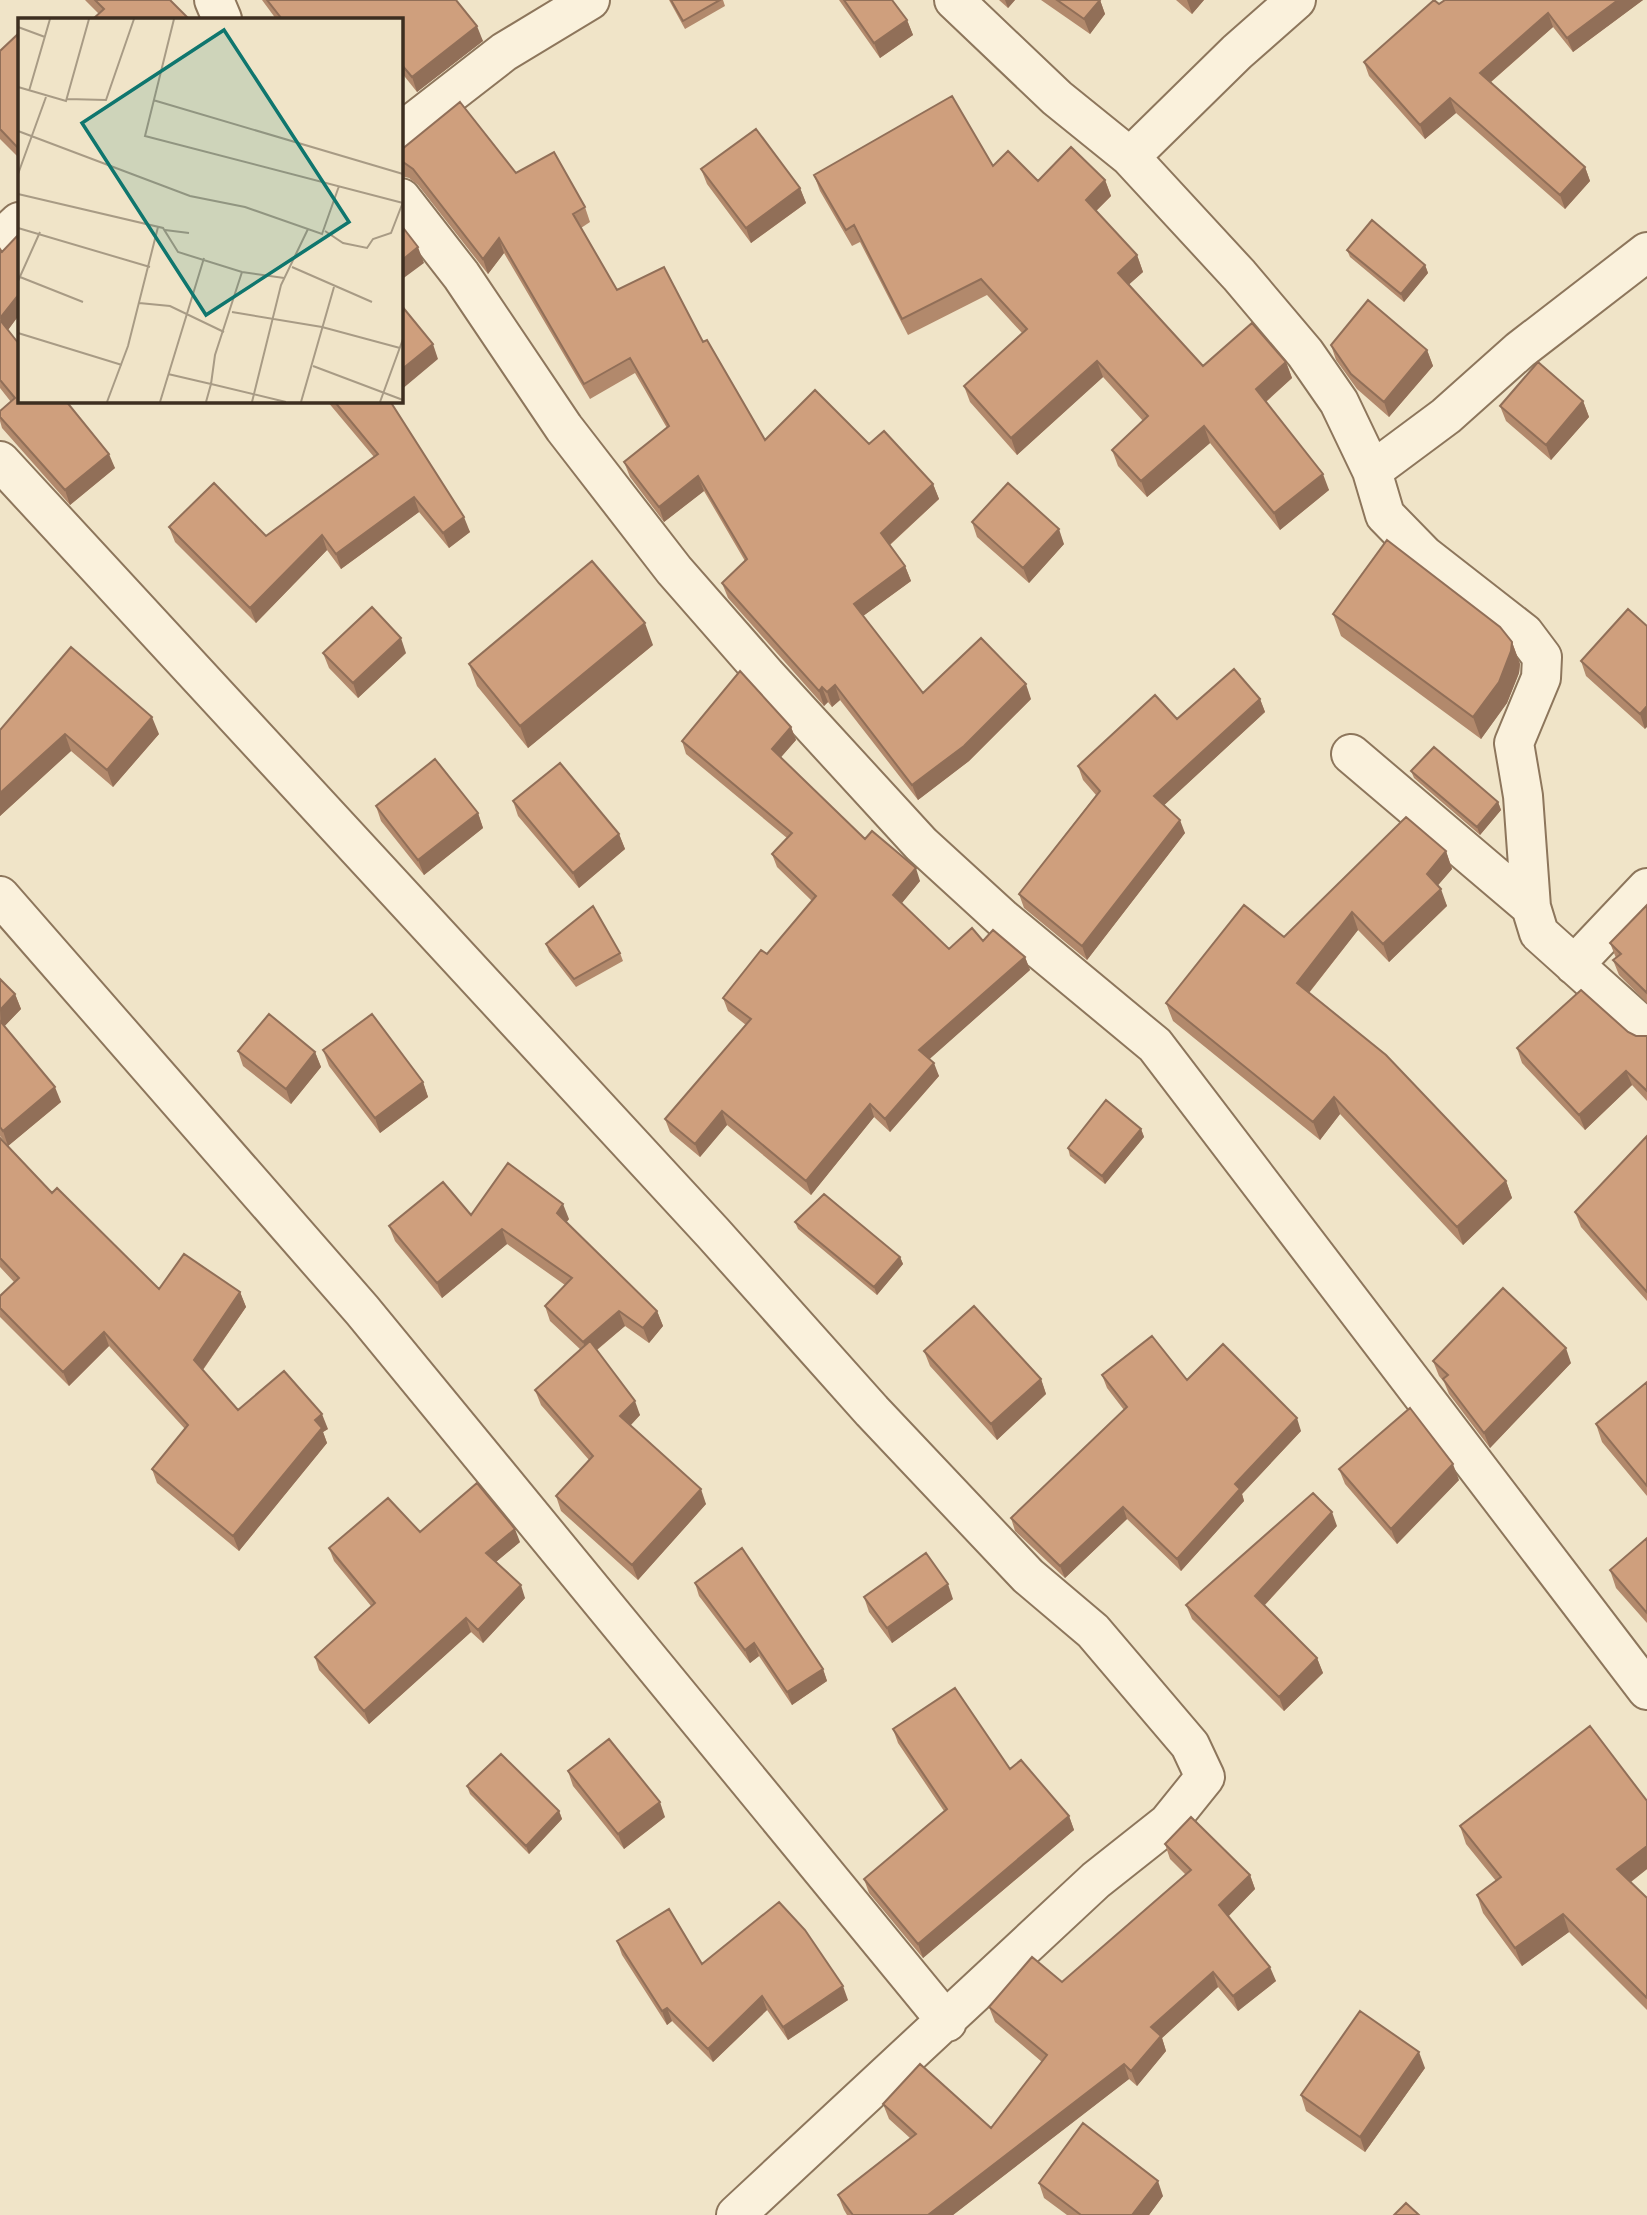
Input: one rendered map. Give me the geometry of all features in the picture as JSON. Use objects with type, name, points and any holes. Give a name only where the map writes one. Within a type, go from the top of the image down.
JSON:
[{"type":"street","points":[[214,0],[222,18]]},
{"type":"street","points":[[402,131],[504,52],[590,0]]},
{"type":"street","points":[[954,0],[1057,98],[1130,157],[1239,275],[1305,354],[1339,402],[1372,471],[1385,516],[1424,555],[1524,633],[1542,657],[1541,678],[1514,743],[1523,796],[1531,907],[1539,933],[1647,1030]]},
{"type":"street","points":[[1130,157],[1237,52],[1296,0]]},
{"type":"street","points":[[402,199],[461,275],[573,439],[674,570],[766,675],[921,844],[1003,919],[1155,1045],[1647,1690]]},
{"type":"street","points":[[0,240],[18,223]]},
{"type":"street","points":[[1372,471],[1446,415],[1520,350],[1647,252]]},
{"type":"street","points":[[0,461],[713,1233],[872,1412],[1028,1576],[1093,1632],[1190,1745],[1205,1777],[1168,1823],[1096,1880],[947,2022],[834,2122],[736,2215]]},
{"type":"street","points":[[1351,754],[1531,907]]},
{"type":"street","points":[[1574,965],[1647,888]]},
{"type":"street","points":[[0,896],[362,1310],[947,2022]]},
{"type":"building","points":[[95,0],[170,0],[188,18],[94,18],[104,9]]},
{"type":"building","points":[[267,0],[456,0],[477,26],[412,77],[402,65],[402,18],[281,18]]},
{"type":"building","points":[[671,0],[720,0],[683,21]]},
{"type":"building","points":[[844,0],[892,0],[907,20],[874,43]]},
{"type":"building","points":[[1057,0],[1100,0],[1084,19]]},
{"type":"building","points":[[1434,0],[1439,4],[1445,0],[1618,0],[1567,38],[1548,13],[1480,73],[1585,167],[1560,195],[1450,98],[1420,125],[1364,62]]},
{"type":"building","points":[[18,34],[18,148],[0,129],[0,51]]},
{"type":"building","points":[[952,96],[993,166],[1008,151],[1038,181],[1071,147],[1105,180],[1086,200],[1137,255],[1118,273],[1203,366],[1252,323],[1286,362],[1256,389],[1323,474],[1274,513],[1204,426],[1141,481],[1112,450],[1148,416],[1097,361],[1011,438],[964,386],[1027,329],[981,279],[902,319],[854,225],[846,230],[814,175]]},
{"type":"building","points":[[460,102],[516,173],[554,152],[585,207],[573,214],[617,290],[664,267],[703,342],[707,340],[765,440],[815,390],[869,444],[884,431],[933,484],[881,533],[905,566],[854,604],[923,693],[981,638],[1026,684],[964,746],[912,785],[835,685],[827,692],[822,687],[819,691],[722,583],[747,559],[698,476],[659,507],[624,462],[669,426],[630,358],[584,384],[499,238],[483,259],[413,169],[402,162],[402,149]]},
{"type":"building","points":[[756,129],[800,188],[746,228],[701,169]]},
{"type":"building","points":[[1372,220],[1425,265],[1401,294],[1347,250]]},
{"type":"building","points":[[402,226],[418,247],[402,260]]},
{"type":"building","points":[[18,235],[18,295],[0,318],[0,249],[2,252]]},
{"type":"building","points":[[1368,300],[1427,350],[1384,402],[1351,374],[1331,345]]},
{"type":"building","points":[[402,306],[433,344],[402,369]]},
{"type":"building","points":[[0,320],[18,343],[18,402],[67,402],[109,454],[65,490],[0,417],[0,411],[15,398],[0,380]]},
{"type":"building","points":[[1538,362],[1583,401],[1546,445],[1500,406]]},
{"type":"building","points":[[335,402],[391,402],[464,517],[443,533],[414,497],[336,554],[322,535],[250,608],[169,527],[214,483],[266,536],[378,454]]},
{"type":"building","points":[[1008,483],[1059,529],[1023,568],[972,522]]},
{"type":"building","points":[[1387,540],[1500,627],[1512,642],[1499,682],[1473,717],[1333,614]]},
{"type":"building","points":[[592,561],[645,623],[520,726],[469,664]]},
{"type":"building","points":[[372,607],[401,638],[353,683],[323,653]]},
{"type":"building","points":[[1628,609],[1647,626],[1647,706],[1640,714],[1581,661]]},
{"type":"building","points":[[71,647],[152,717],[107,770],[65,734],[0,793],[0,730]]},
{"type":"building","points":[[1234,669],[1260,699],[1154,796],[1180,820],[1082,946],[1019,894],[1100,791],[1078,766],[1155,695],[1177,719]]},
{"type":"building","points":[[740,671],[791,727],[772,749],[865,839],[872,831],[916,868],[893,895],[949,949],[972,928],[983,941],[993,930],[1025,957],[919,1050],[934,1063],[885,1119],[870,1104],[806,1181],[722,1111],[695,1144],[665,1119],[751,1019],[723,998],[761,950],[767,954],[816,896],[772,854],[792,833],[682,741]]},
{"type":"building","points":[[1434,747],[1498,802],[1477,827],[1411,771]]},
{"type":"building","points":[[435,759],[478,813],[418,860],[376,806]]},
{"type":"building","points":[[560,763],[619,834],[573,873],[513,801]]},
{"type":"building","points":[[1406,817],[1446,851],[1427,874],[1441,889],[1383,944],[1352,912],[1297,983],[1386,1055],[1506,1181],[1457,1227],[1334,1097],[1313,1122],[1166,1003],[1244,905],[1284,937]]},
{"type":"building","points":[[1647,905],[1647,993],[1613,960],[1621,954],[1610,943]]},
{"type":"building","points":[[593,906],[620,953],[574,979],[546,944]]},
{"type":"building","points":[[0,979],[15,994],[0,1010]]},
{"type":"building","points":[[1581,990],[1628,1032],[1636,1036],[1647,1036],[1647,1091],[1626,1071],[1579,1115],[1517,1048]]},
{"type":"building","points":[[269,1014],[315,1052],[286,1089],[238,1051]]},
{"type":"building","points":[[372,1014],[423,1082],[375,1118],[323,1050]]},
{"type":"building","points":[[0,1021],[55,1087],[3,1131],[0,1127]]},
{"type":"building","points":[[1106,1100],[1141,1129],[1102,1176],[1068,1148]]},
{"type":"building","points":[[1647,1136],[1647,1292],[1575,1212]]},
{"type":"building","points":[[0,1138],[52,1193],[57,1188],[159,1289],[184,1254],[240,1292],[194,1360],[238,1410],[284,1371],[322,1414],[315,1420],[322,1428],[233,1536],[152,1469],[188,1425],[104,1332],[63,1372],[0,1308],[0,1296],[19,1278],[0,1258]]},
{"type":"building","points":[[508,1163],[563,1204],[557,1213],[657,1311],[643,1328],[619,1311],[583,1342],[545,1306],[572,1278],[502,1229],[437,1283],[389,1226],[443,1182],[471,1215]]},
{"type":"building","points":[[824,1194],[900,1257],[874,1287],[795,1222]]},
{"type":"building","points":[[1503,1288],[1566,1348],[1484,1433],[1443,1379],[1448,1375],[1433,1361]]},
{"type":"building","points":[[974,1306],[1041,1379],[991,1424],[924,1351]]},
{"type":"building","points":[[1152,1336],[1187,1380],[1223,1344],[1297,1418],[1235,1484],[1240,1489],[1177,1559],[1123,1507],[1060,1566],[1011,1518],[1127,1407],[1102,1375]]},
{"type":"building","points":[[590,1341],[635,1401],[620,1416],[701,1489],[632,1565],[556,1496],[593,1456],[535,1390]]},
{"type":"building","points":[[1647,1382],[1647,1486],[1596,1424]]},
{"type":"building","points":[[1410,1408],[1453,1464],[1391,1529],[1339,1469]]},
{"type":"building","points":[[477,1483],[515,1529],[486,1553],[521,1585],[478,1630],[466,1618],[364,1711],[315,1657],[375,1603],[329,1548],[388,1498],[420,1532]]},
{"type":"building","points":[[1313,1493],[1332,1512],[1255,1596],[1317,1658],[1279,1697],[1186,1605]]},
{"type":"building","points":[[1647,1538],[1647,1613],[1610,1570]]},
{"type":"building","points":[[742,1548],[823,1669],[787,1692],[754,1643],[745,1650],[695,1583]]},
{"type":"building","points":[[926,1553],[948,1584],[887,1628],[864,1597]]},
{"type":"building","points":[[955,1688],[1010,1769],[1021,1760],[1069,1816],[918,1944],[864,1879],[947,1809],[893,1729]]},
{"type":"building","points":[[1590,1726],[1647,1801],[1647,1846],[1617,1869],[1647,1898],[1647,1998],[1563,1914],[1515,1948],[1477,1895],[1501,1877],[1460,1826]]},
{"type":"building","points":[[609,1739],[660,1802],[618,1834],[568,1771]]},
{"type":"building","points":[[501,1754],[559,1811],[526,1846],[467,1786]]},
{"type":"building","points":[[1191,1817],[1250,1875],[1219,1905],[1270,1967],[1233,1996],[1213,1972],[1151,2027],[1161,2036],[1131,2071],[1124,2064],[928,2215],[853,2215],[838,2195],[916,2134],[883,2104],[920,2064],[991,2128],[1047,2055],[989,2007],[1032,1957],[1062,1982],[1191,1870],[1165,1844]]},
{"type":"building","points":[[779,1902],[805,1930],[843,1986],[783,2027],[762,1996],[708,2049],[667,2008],[662,2011],[617,1941],[669,1909],[702,1964]]},
{"type":"building","points":[[1360,2011],[1419,2052],[1360,2137],[1301,2095]]},
{"type":"building","points":[[1083,2123],[1158,2181],[1132,2215],[1081,2215],[1039,2183]]},
{"type":"building","points":[[1406,2203],[1419,2215],[1394,2215]]}]
